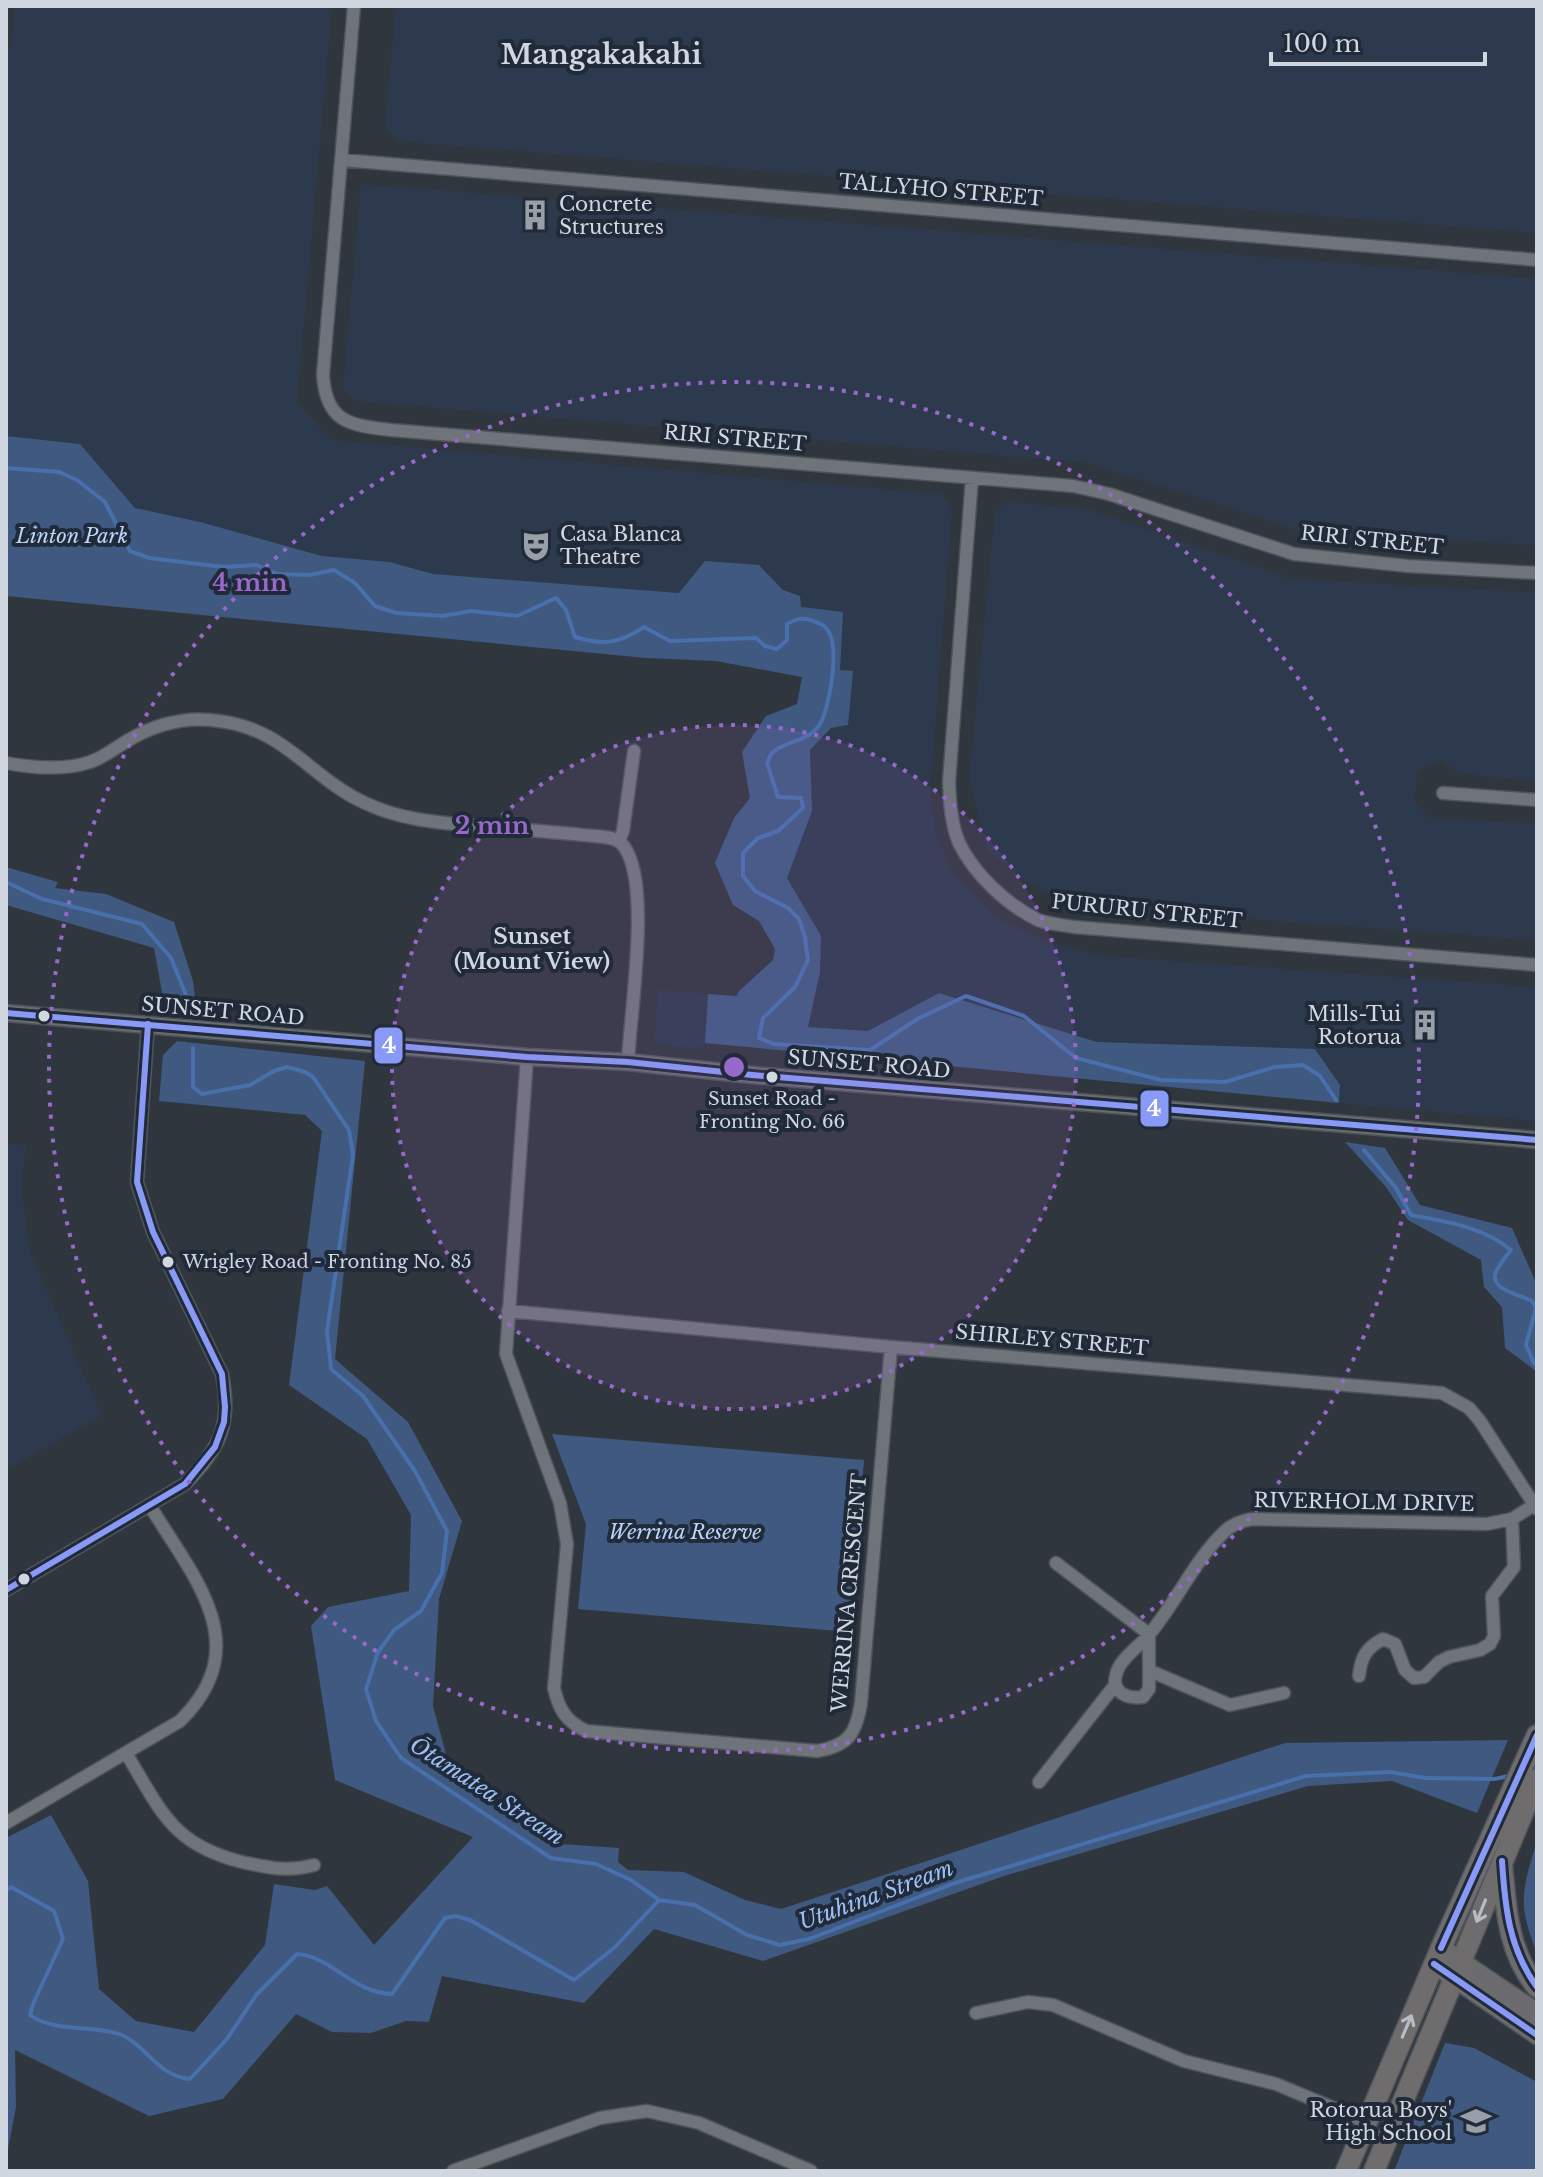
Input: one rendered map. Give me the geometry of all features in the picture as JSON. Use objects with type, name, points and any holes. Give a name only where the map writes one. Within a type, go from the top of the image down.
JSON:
[{"type":"highway","points":[[1374,2171],[1502,1861],[1528,1784],[1535,1740]]},
{"type":"highway","points":[[1346,2171],[1437,1956],[1528,1784]]},
{"type":"highway","points":[[1502,1861],[1510,1936],[1522,1965],[1537,1987]]},
{"type":"highway","points":[[1362,2171],[1374,2137],[1367,2122]]},
{"type":"main road","name":"SUNSET ROAD","points":[[6,1013],[527,1057],[628,1062],[1537,1140]]},
{"type":"main road","points":[[1437,1956],[1537,2035]]},
{"type":"main road","points":[[1457,1970],[1537,2013]]},
{"type":"street","name":"RIRI STREET","points":[[354,6],[323,375],[327,402],[333,412],[349,423],[391,430],[1073,486],[1109,494],[1294,554],[1408,566],[1537,573]]},
{"type":"street","name":"TALLYHO STREET","points":[[342,160],[1537,260]]},
{"type":"street","name":"PURURU STREET","points":[[972,478],[949,782],[951,814],[959,843],[973,863],[1012,903],[1040,921],[1074,927],[1537,965]]},
{"type":"street","points":[[6,763],[25,767],[68,767],[100,758],[157,726],[198,719],[223,721],[270,736],[352,796],[390,814],[421,821],[604,837],[619,841],[625,847],[632,865],[637,908],[638,945],[628,1062]]},
{"type":"street","points":[[619,841],[634,751]]},
{"type":"street","points":[[1443,793],[1537,800]]},
{"type":"street","points":[[6,1590],[185,1484],[216,1448],[225,1424],[227,1396],[222,1374],[153,1232],[137,1182],[148,1024]]},
{"type":"street","name":"WERRINA CRESCENT","points":[[527,1057],[508,1311],[508,1364],[565,1523],[567,1544],[554,1688],[558,1706],[570,1723],[586,1731],[817,1751],[835,1748],[849,1738],[858,1722],[861,1703],[891,1347]]},
{"type":"street","name":"SHIRLEY STREET","points":[[508,1311],[1442,1393],[1469,1408],[1480,1421],[1535,1507]]},
{"type":"street","points":[[6,1823],[180,1721],[197,1705],[210,1684],[217,1661],[217,1637],[211,1611],[150,1506]]},
{"type":"street","name":"RIVERHOLM DRIVE","points":[[1039,1782],[1115,1685],[1116,1673],[1149,1634],[1218,1538],[1233,1525],[1246,1520],[1487,1524],[1512,1519],[1535,1507]]},
{"type":"street","points":[[1359,1676],[1360,1662],[1369,1647],[1383,1639],[1395,1644],[1405,1670],[1414,1678],[1424,1677],[1449,1657],[1480,1650],[1490,1644],[1494,1636],[1492,1596],[1514,1567],[1512,1519]]},
{"type":"street","points":[[1056,1563],[1149,1634],[1149,1689],[1143,1697],[1132,1699],[1120,1693],[1115,1685]]},
{"type":"street","points":[[1150,1671],[1230,1705],[1284,1693]]},
{"type":"street","points":[[126,1753],[175,1830],[202,1849],[217,1856],[280,1870],[314,1865]]},
{"type":"street","points":[[976,2013],[1028,2002],[1053,2005],[1184,2061],[1276,2084],[1367,2122]]},
{"type":"street","points":[[453,2171],[600,2118],[647,2111],[699,2123],[811,2171]]},
{"type":"shaded area","points":[[15,6],[332,6],[297,403],[332,440],[941,494],[952,508],[930,795],[936,834],[954,875],[994,916],[1047,942],[1104,956],[1537,987],[1537,1121],[1339,1103],[1340,1084],[1315,1049],[1097,1042],[940,993],[868,1031],[808,1027],[820,972],[821,936],[787,878],[812,811],[810,750],[831,728],[852,671],[840,670],[800,607],[800,596],[783,590],[759,565],[679,593],[432,574],[390,562],[322,556],[200,522],[135,508],[80,444],[6,436],[6,48],[11,47]]},
{"type":"shaded area","points":[[396,6],[1537,6],[1537,233],[396,141],[385,125]]},
{"type":"shaded area","points":[[361,184],[1537,279],[1537,545],[1308,533],[1089,463],[356,401],[343,388]]},
{"type":"shaded area","points":[[1005,502],[1088,509],[1291,579],[1537,593],[1537,781],[1463,774],[1440,761],[1418,771],[1414,801],[1430,818],[1537,824],[1537,940],[1088,907],[1052,896],[1025,881],[988,850],[969,780],[995,513]]},
{"type":"shaded area","points":[[658,990],[708,994],[705,1043],[695,1048],[654,1044]]},
{"type":"shaded area","points":[[6,1144],[26,1145],[21,1187],[30,1253],[102,1415],[6,1470]]},
{"type":"green space","name":"Linton Park","points":[[6,436],[80,444],[135,508],[200,522],[322,556],[390,562],[433,574],[679,593],[705,561],[759,565],[783,590],[800,596],[801,607],[843,612],[840,670],[853,671],[848,725],[831,728],[810,750],[812,811],[787,878],[821,936],[820,972],[808,1027],[868,1031],[939,993],[1097,1042],[1315,1049],[1340,1085],[1339,1103],[705,1043],[708,994],[737,996],[773,960],[775,949],[759,921],[733,905],[715,863],[734,818],[750,798],[742,752],[766,716],[797,704],[802,677],[716,661],[646,658],[6,596]]},
{"type":"green space","points":[[6,867],[58,882],[55,888],[106,894],[174,922],[193,981],[196,1006],[164,1003],[154,948],[6,905]]},
{"type":"green space","points":[[177,1041],[365,1061],[335,1359],[408,1422],[462,1521],[439,1599],[433,1706],[450,1769],[546,1843],[619,1848],[618,1862],[628,1870],[684,1872],[745,1900],[781,1909],[1285,1743],[1508,1740],[1477,1813],[1392,1781],[1308,1786],[1004,1876],[763,1961],[654,1929],[584,2003],[442,1976],[429,2022],[406,2021],[371,2033],[332,2032],[296,2014],[223,2099],[149,2116],[15,2050],[16,2107],[6,2160],[6,1838],[51,1815],[88,1881],[99,1989],[136,2021],[194,2032],[265,1945],[274,1884],[315,1890],[327,1886],[374,1945],[473,1837],[335,1780],[311,1626],[328,1607],[409,1591],[411,1515],[367,1439],[289,1385],[322,1131],[305,1115],[159,1101],[163,1055]]},
{"type":"green space","points":[[1345,1142],[1385,1148],[1420,1205],[1512,1228],[1537,1285],[1537,1372],[1505,1348],[1502,1307],[1484,1287],[1481,1260],[1408,1220],[1386,1187]]},
{"type":"green space","name":"Werrina Reserve","points":[[552,1434],[864,1460],[850,1632],[578,1609],[586,1524]]},
{"type":"green space","points":[[1537,1841],[1537,1953],[1526,1922],[1524,1897]]},
{"type":"green space","name":"Rotorua Boys' High School","points":[[1445,2043],[1474,2048],[1537,2082],[1537,2171],[1394,2171]]},
{"type":"waterway","points":[[6,468],[59,472],[77,480],[105,502],[130,551],[149,558],[224,567],[256,565],[278,574],[310,575],[334,570],[355,583],[375,606],[397,613],[442,616],[471,611],[517,616],[556,598],[566,610],[575,637],[585,640],[611,641],[627,637],[644,627],[670,641],[756,638],[765,646],[777,649],[787,640],[787,624],[798,619],[812,620],[826,628],[833,647],[830,690],[824,715],[816,730],[773,752],[767,763],[778,797],[801,798],[803,808],[778,831],[758,838],[743,853],[743,876],[755,891],[788,908],[799,919],[808,960],[795,987],[763,1018],[759,1038],[774,1044],[870,1050],[919,1018],[966,996],[1024,1016],[1076,1058],[1161,1080],[1225,1082],[1275,1067],[1303,1065],[1320,1076],[1336,1100]]},
{"type":"waterway","name":"Ōtamatea Stream","points":[[6,882],[42,899],[142,924],[171,958],[190,1005]]},
{"type":"waterway","name":"Ōtamatea Stream","points":[[193,1048],[193,1087],[202,1094],[250,1085],[287,1067],[313,1077],[349,1130],[353,1155],[327,1331],[331,1369],[363,1396],[415,1471],[447,1531],[442,1573],[421,1611],[394,1630],[378,1652],[366,1689],[376,1721],[401,1758],[551,1858],[596,1864],[631,1880],[659,1900]]},
{"type":"waterway","points":[[1364,1150],[1396,1188],[1411,1215],[1476,1230],[1511,1250],[1499,1266],[1495,1278],[1501,1287],[1532,1301],[1536,1308],[1526,1345],[1537,1364]]},
{"type":"waterway","name":"Utuhina Stream","points":[[6,1890],[11,1887],[54,1911],[63,1939],[30,2015],[51,2024],[122,2035],[161,2067],[190,2079],[227,2039],[257,1994],[297,1954],[321,1961],[365,1987],[392,1994],[445,1918],[456,1916],[470,1920],[574,1980],[615,1947],[659,1900],[695,1905],[747,1935],[780,1945],[809,1939],[955,1883],[1306,1776],[1391,1772],[1425,1778],[1494,1779],[1509,1776]]},
{"type":"transit line","name":"4","points":[[6,1013],[527,1057],[628,1062],[1537,1140]]},
{"type":"transit line","name":"4","points":[[6,1590],[185,1484],[215,1447],[224,1422],[222,1374],[153,1232],[137,1182],[148,1024]]},
{"type":"transit line","name":"4","points":[[1441,1948],[1537,1735]]},
{"type":"transit line","name":"4","points":[[1502,1861],[1514,1943],[1537,1987]]},
{"type":"transit line","name":"4","points":[[1434,1964],[1537,2035]]},
{"type":"place","name":"Concrete Structures","points":[[535,215]]},
{"type":"place","name":"Casa Blanca Theatre","points":[[536,546]]},
{"type":"place","name":"Mills-Tui Rotorua","points":[[1425,1025]]},
{"type":"place","name":"Sunset Road - Fronting No. 66","points":[[772,1077]]},
{"type":"place","name":"Wrigley Road - Fronting No. 85","points":[[168,1262]]},
{"type":"place","name":"Rotorua Boys' High School","points":[[1476,2121]]},
{"type":"district","name":"Mangakakahi","points":[[601,54]]},
{"type":"district","name":"Sunset (Mount View)","points":[[532,948]]}]
